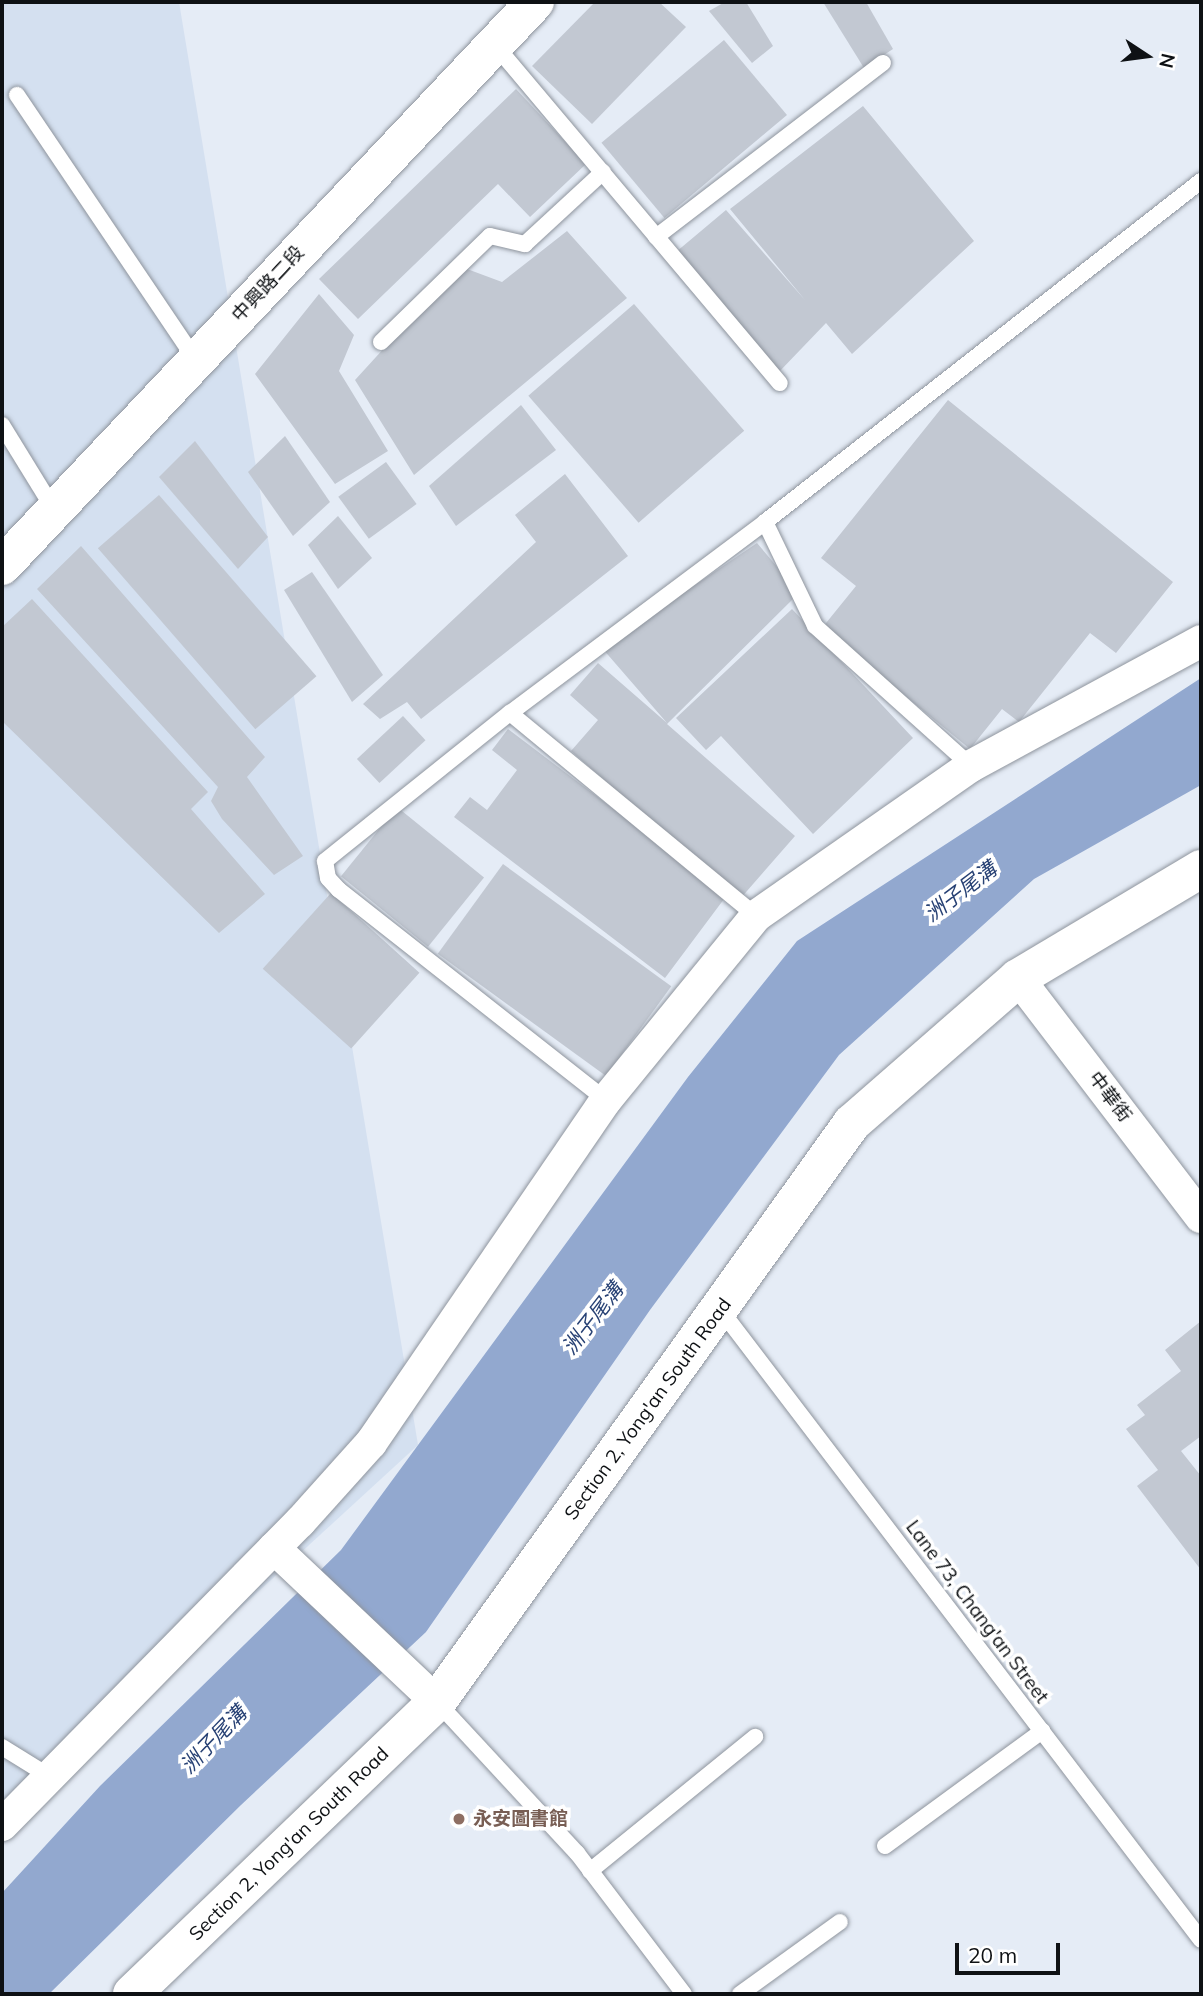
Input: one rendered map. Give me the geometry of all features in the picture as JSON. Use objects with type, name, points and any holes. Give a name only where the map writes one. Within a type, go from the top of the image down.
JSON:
[{"type":"main road","name":"中興路二段","points":[[2,566],[535,2]]},
{"type":"main road","name":"Section 2, Yong'an South Road","points":[[138,1992],[437,1702],[852,1123],[1018,978],[1201,869]]},
{"type":"street","points":[[2,1825],[52,1778],[274,1548],[371,1443],[606,1100],[756,916],[971,766],[1200,639]]},
{"type":"street","name":"中華街","points":[[1018,978],[1201,1217]]},
{"type":"street","points":[[274,1548],[437,1702]]},
{"type":"lane","points":[[495,45],[780,383]]},
{"type":"lane","points":[[656,237],[883,63]]},
{"type":"lane","points":[[17,95],[196,360]]},
{"type":"lane","points":[[381,342],[490,236],[524,244],[603,172]]},
{"type":"lane","points":[[606,1100],[328,878],[325,862],[510,713],[765,522],[1201,181]]},
{"type":"lane","points":[[2,425],[55,510]]},
{"type":"lane","points":[[765,522],[815,626],[971,766]]},
{"type":"lane","points":[[510,713],[756,916]]},
{"type":"lane","name":"Lane 73, Chang'an Street","points":[[720,1309],[1201,1940]]},
{"type":"lane","points":[[437,1702],[590,1871],[684,1994]]},
{"type":"lane","points":[[885,1846],[1042,1731]]},
{"type":"lane","points":[[590,1871],[755,1737]]},
{"type":"lane","points":[[2,1747],[52,1778]]},
{"type":"lane","points":[[740,1994],[839,1922]]},
{"type":"shaded area","points":[[2,2],[179,2],[418,1445],[2,1827]]},
{"type":"water","name":"洲子尾溝","points":[[1201,678],[1201,785],[1034,879],[839,1055],[650,1310],[426,1632],[241,1805],[49,1994],[2,1994],[2,1893],[100,1786],[341,1550],[688,1077],[797,941]]},
{"type":"building","points":[[595,2],[659,2],[686,27],[592,124],[532,66]]},
{"type":"building","points":[[725,2],[746,2],[773,46],[752,63],[709,11]]},
{"type":"building","points":[[823,2],[866,2],[893,49],[864,68]]},
{"type":"building","points":[[724,40],[787,115],[664,218],[601,143]]},
{"type":"building","points":[[516,89],[586,164],[530,217],[498,184],[358,319],[319,279]]},
{"type":"building","points":[[863,106],[974,241],[852,354],[826,323],[778,373],[676,252],[726,210],[805,300],[730,209]]},
{"type":"building","points":[[567,231],[627,298],[414,475],[355,380],[459,266],[502,282]]},
{"type":"building","points":[[319,294],[354,335],[339,371],[388,451],[335,484],[255,374]]},
{"type":"building","points":[[634,304],[744,431],[639,523],[528,396]]},
{"type":"building","points":[[948,400],[1173,582],[1116,653],[1090,633],[1019,722],[1002,709],[970,749],[822,628],[856,586],[821,558]]},
{"type":"building","points":[[521,405],[556,450],[456,526],[429,486]]},
{"type":"building","points":[[285,436],[330,502],[293,536],[248,472]]},
{"type":"building","points":[[195,441],[268,537],[238,569],[159,477]]},
{"type":"building","points":[[386,462],[417,504],[369,539],[338,497]]},
{"type":"building","points":[[565,474],[628,556],[421,719],[407,702],[380,719],[363,704],[536,542],[515,515]]},
{"type":"building","points":[[159,495],[316,676],[255,729],[98,548]]},
{"type":"building","points":[[338,516],[372,558],[338,589],[308,545]]},
{"type":"building","points":[[757,543],[799,593],[667,724],[795,836],[740,899],[571,751],[598,720],[570,695],[598,663],[667,723],[602,648]]},
{"type":"building","points":[[81,546],[265,757],[247,777],[303,856],[274,875],[222,819],[211,801],[218,787],[37,589]]},
{"type":"building","points":[[312,572],[383,675],[352,702],[284,590]]},
{"type":"building","points":[[32,599],[208,792],[191,809],[265,894],[219,933],[2,721],[2,627]]},
{"type":"building","points":[[792,609],[913,738],[813,834],[721,736],[706,750],[676,718]]},
{"type":"building","points":[[403,716],[426,740],[379,783],[357,759]]},
{"type":"building","points":[[508,729],[727,895],[665,978],[454,817],[470,797],[487,810],[517,770],[492,750]]},
{"type":"building","points":[[397,807],[484,877],[428,947],[341,876]]},
{"type":"building","points":[[503,864],[671,986],[606,1076],[438,954]]},
{"type":"building","points":[[331,893],[419,973],[351,1048],[263,969]]},
{"type":"building","points":[[1201,1321],[1201,1436],[1181,1451],[1201,1476],[1201,1570],[1137,1486],[1158,1470],[1126,1429],[1145,1415],[1137,1405],[1181,1371],[1165,1350]]},
{"type":"place","name":"永安圖書館","points":[[459,1819]]}]
